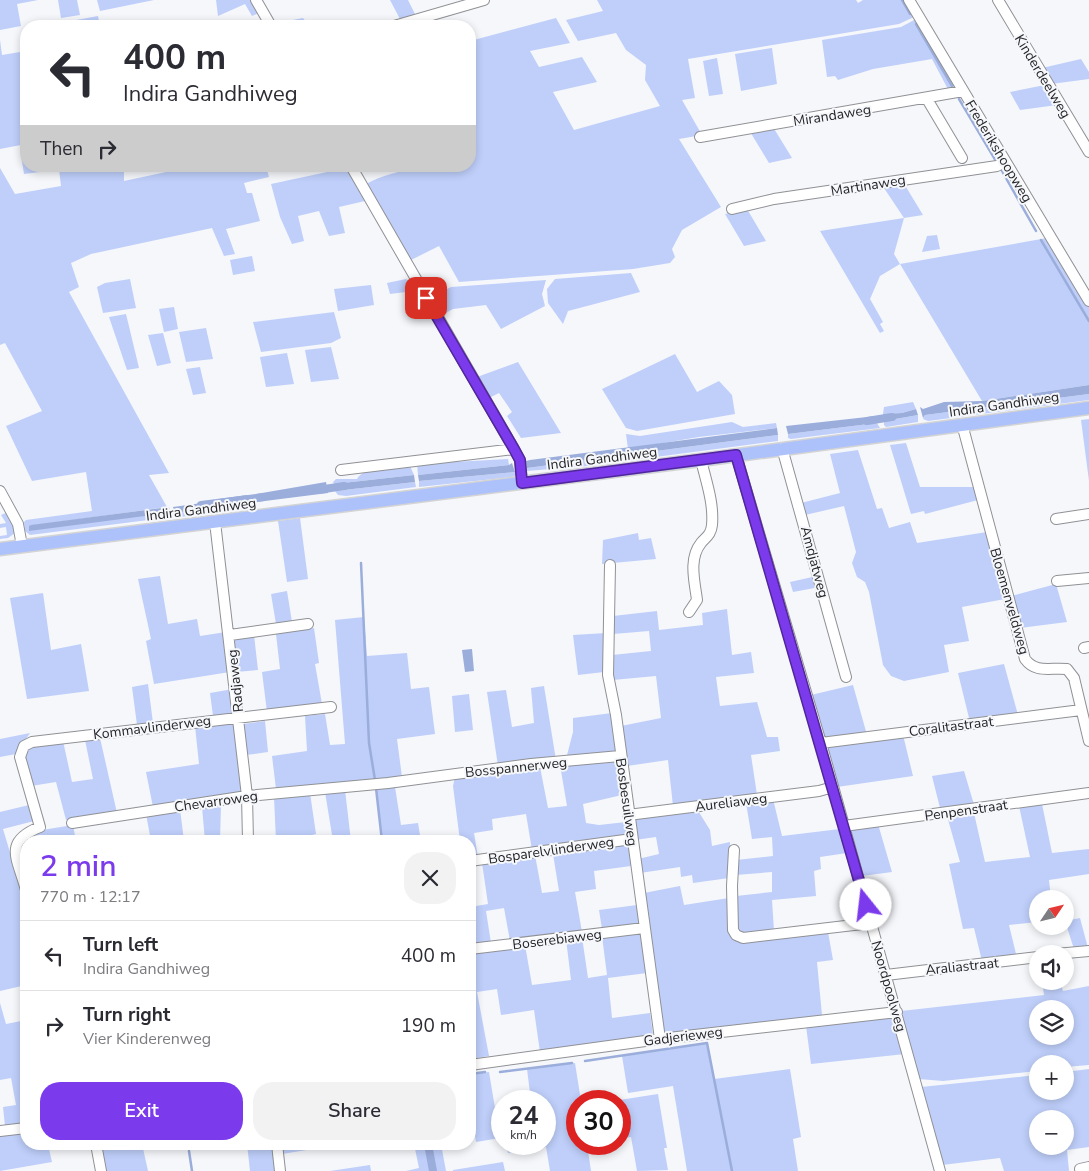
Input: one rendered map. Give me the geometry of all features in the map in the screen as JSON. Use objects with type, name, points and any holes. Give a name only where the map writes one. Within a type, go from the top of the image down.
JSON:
[{"type":"main road","name":"Indira Gandhiweg","points":[[0,549],[215,522],[522,478],[701,460],[1089,408]]},
{"type":"street","points":[[256,0],[268,20]]},
{"type":"street","points":[[415,20],[484,0]]},
{"type":"street","name":"Frederikshoopweg","points":[[909,0],[1089,301]]},
{"type":"street","name":"Kinderdeelweg","points":[[998,0],[1089,152]]},
{"type":"street","name":"Mirandaweg","points":[[700,137],[927,99],[963,91]]},
{"type":"street","points":[[927,99],[962,158]]},
{"type":"street","name":"Martinaweg","points":[[732,209],[774,199],[997,166],[1005,162]]},
{"type":"street","points":[[354,172],[514,449],[520,460],[522,478]]},
{"type":"street","name":"Bloemenveldweg","points":[[962,424],[1025,659],[1029,665],[1036,668],[1068,669],[1074,678],[1089,741]]},
{"type":"street","name":"Amdjatweg","points":[[782,448],[846,677]]},
{"type":"street","points":[[341,470],[514,449]]},
{"type":"street","name":"Noordpoolweg","points":[[736,455],[821,743],[940,1171]]},
{"type":"street","points":[[688,612],[697,600],[692,572],[698,549],[708,537],[712,524],[710,498],[701,460]]},
{"type":"street","points":[[0,490],[18,524],[22,546]]},
{"type":"street","points":[[1056,519],[1089,514]]},
{"type":"street","name":"Radjaweg","points":[[215,522],[230,635],[247,796],[248,835]]},
{"type":"street","name":"Bosbesuilweg","points":[[610,565],[608,675],[616,715],[628,815],[660,1039]]},
{"type":"street","points":[[1057,581],[1089,578]]},
{"type":"street","points":[[230,635],[308,624]]},
{"type":"street","name":"Kommavlinderweg","points":[[22,835],[40,827],[20,757],[24,746],[32,742],[331,707]]},
{"type":"street","name":"Coralitastraat","points":[[821,743],[1084,716]]},
{"type":"street","name":"Bosspannerweg","points":[[362,786],[531,764],[620,756]]},
{"type":"street","name":"Chevarroweg","points":[[72,823],[247,796],[362,786]]},
{"type":"street","name":"Aureliaweg","points":[[628,815],[819,791],[833,786]]},
{"type":"street","name":"Penpenstraat","points":[[844,826],[1089,794]]},
{"type":"street","name":"Kommavlinderweg","points":[[20,837],[16,842],[15,849],[20,868]]},
{"type":"street","name":"Bosparelvlinderweg","points":[[476,860],[632,839]]},
{"type":"street","points":[[734,850],[732,886],[733,930],[736,935],[743,938],[871,923]]},
{"type":"street","name":"Boserebiaweg","points":[[476,948],[644,928]]},
{"type":"street","points":[[1074,952],[1089,951]]},
{"type":"street","name":"Araliastraat","points":[[886,975],[1029,958]]},
{"type":"street","name":"Gadjerieweg","points":[[476,1064],[660,1039],[897,1012]]},
{"type":"street","points":[[0,1132],[20,1129]]},
{"type":"street","points":[[97,1150],[101,1171]]},
{"type":"street","points":[[278,1150],[280,1171]]},
{"type":"shaded area","points":[[0,0],[38,0],[17,4],[20,26],[0,30]]},
{"type":"shaded area","points":[[58,0],[77,0],[80,15],[61,18]]},
{"type":"shaded area","points":[[97,0],[154,0],[100,11]]},
{"type":"shaded area","points":[[216,0],[252,0],[259,13],[252,16],[245,4],[218,16]]},
{"type":"shaded area","points":[[390,0],[408,0],[416,16],[400,20]]},
{"type":"shaded area","points":[[597,0],[856,0],[858,3],[863,0],[904,0],[914,17],[899,24],[688,59],[695,98],[682,100],[702,135],[679,139],[721,207],[682,230],[672,249],[675,257],[670,263],[633,269],[459,282],[439,246],[409,261],[366,184],[378,178],[400,172],[476,172],[476,39],[556,18],[570,43],[530,51],[539,67],[582,57],[597,82],[553,92],[574,130],[660,106],[645,80],[646,65],[626,50],[616,33],[578,41],[566,20],[603,11]]},
{"type":"shaded area","points":[[98,16],[99,20],[76,20]]},
{"type":"shaded area","points":[[916,19],[957,88],[950,93],[932,59],[873,69],[838,80],[835,76],[827,77],[822,40],[901,27]]},
{"type":"shaded area","points":[[0,40],[2,55],[20,52],[20,145],[0,149]]},
{"type":"shaded area","points":[[772,48],[777,84],[741,91],[735,54]]},
{"type":"shaded area","points":[[717,58],[723,94],[709,96],[703,61]]},
{"type":"shaded area","points":[[1081,59],[1089,72],[1089,79],[1051,84],[1042,68]]},
{"type":"shaded area","points":[[1045,85],[1057,105],[1020,110],[1010,92]]},
{"type":"shaded area","points":[[773,127],[792,158],[769,163],[749,130]]},
{"type":"shaded area","points":[[0,168],[15,194],[61,186],[59,172],[124,172],[124,181],[166,172],[268,172],[269,177],[244,183],[247,193],[252,193],[260,221],[226,229],[235,254],[224,256],[212,228],[91,254],[71,263],[79,287],[69,292],[169,473],[149,475],[167,507],[29,526],[170,512],[172,517],[30,535],[25,531],[24,522],[26,520],[92,511],[86,472],[32,481],[6,426],[42,411],[5,343],[0,345]]},
{"type":"shaded area","points":[[24,172],[40,172],[24,174]]},
{"type":"shaded area","points":[[327,172],[348,172],[365,201],[339,207],[345,233],[329,236],[319,211],[298,216],[304,241],[292,244],[280,217],[271,184]]},
{"type":"shaded area","points":[[903,182],[923,215],[904,218],[882,185]]},
{"type":"shaded area","points":[[747,209],[766,241],[744,246],[725,214]]},
{"type":"shaded area","points":[[904,218],[894,254],[900,264],[880,276],[870,299],[883,322],[880,324],[884,331],[880,333],[820,231]]},
{"type":"shaded area","points":[[937,235],[940,249],[922,252],[927,236]]},
{"type":"shaded area","points":[[1047,238],[1089,306],[1089,385],[982,401],[900,264]]},
{"type":"shaded area","points":[[252,256],[255,271],[233,275],[230,260]]},
{"type":"shaded area","points":[[631,273],[640,292],[568,311],[563,324],[548,303],[547,289],[555,279]]},
{"type":"shaded area","points":[[130,279],[136,308],[103,313],[97,287],[105,283]]},
{"type":"shaded area","points":[[406,279],[411,282],[414,291],[390,294],[387,283]]},
{"type":"shaded area","points":[[546,280],[542,294],[545,306],[501,329],[486,305],[453,309],[442,315],[431,297],[451,287]]},
{"type":"shaded area","points":[[371,285],[374,305],[338,311],[334,289]]},
{"type":"shaded area","points":[[174,307],[178,329],[164,332],[159,309]]},
{"type":"shaded area","points":[[334,312],[341,338],[331,343],[261,352],[253,322]]},
{"type":"shaded area","points":[[126,314],[139,368],[127,370],[109,317]]},
{"type":"shaded area","points":[[206,328],[213,359],[186,362],[179,332]]},
{"type":"shaded area","points":[[163,333],[171,363],[157,366],[148,335]]},
{"type":"shaded area","points":[[331,347],[339,379],[311,382],[305,350]]},
{"type":"shaded area","points":[[287,353],[294,384],[266,387],[260,357]]},
{"type":"shaded area","points":[[675,354],[697,392],[719,381],[732,395],[735,414],[637,431],[626,428],[602,389]]},
{"type":"shaded area","points":[[518,362],[561,433],[521,438],[507,416],[512,412],[499,393],[489,398],[477,377]]},
{"type":"shaded area","points":[[200,367],[206,393],[193,395],[186,369]]},
{"type":"shaded area","points":[[1089,385],[1089,394],[925,415],[923,418],[920,407],[923,409],[944,402],[982,401]]},
{"type":"shaded area","points":[[1089,394],[1089,400],[928,421],[923,419],[925,415]]},
{"type":"shaded area","points":[[913,402],[916,409],[902,413],[883,414],[884,407]]},
{"type":"shaded area","points":[[916,409],[918,415],[884,421],[883,414],[902,413]]},
{"type":"shaded area","points":[[918,415],[918,422],[886,427],[884,425],[884,421]]},
{"type":"shaded area","points":[[876,416],[877,423],[788,434],[786,426]]},
{"type":"shaded area","points":[[1089,419],[1089,481],[1081,420]]},
{"type":"shaded area","points":[[732,422],[743,427],[776,423],[777,428],[699,437],[628,449],[626,434],[640,436]]},
{"type":"shaded area","points":[[877,423],[880,428],[788,438],[788,434]]},
{"type":"shaded area","points":[[777,428],[778,435],[527,468],[526,461],[530,460]]},
{"type":"shaded area","points":[[778,435],[778,441],[587,466],[527,471],[527,468]]},
{"type":"shaded area","points":[[906,443],[920,487],[974,487],[978,500],[925,514],[924,511],[911,514],[890,445]]},
{"type":"shaded area","points":[[858,450],[877,509],[882,508],[889,528],[910,522],[917,543],[987,532],[1005,599],[962,607],[969,641],[944,645],[949,672],[904,681],[891,676],[883,665],[869,592],[865,582],[857,577],[852,563],[856,552],[844,506],[805,515],[801,503],[840,493],[830,454]]},
{"type":"shaded area","points":[[508,459],[509,465],[418,475],[417,464]]},
{"type":"shaded area","points":[[512,463],[515,472],[419,481],[418,475],[509,465]]},
{"type":"shaded area","points":[[410,466],[414,475],[334,484],[333,482],[336,479],[357,479],[361,474],[374,469]]},
{"type":"shaded area","points":[[515,472],[516,475],[513,477],[419,487],[419,481]]},
{"type":"shaded area","points":[[414,475],[415,482],[335,491],[334,484]]},
{"type":"shaded area","points":[[326,482],[328,493],[257,502],[256,494]]},
{"type":"shaded area","points":[[415,482],[416,487],[346,496],[338,495],[335,491]]},
{"type":"shaded area","points":[[247,495],[248,503],[220,507],[219,499]]},
{"type":"shaded area","points":[[209,502],[211,508],[174,513],[173,507]]},
{"type":"shaded area","points":[[169,507],[170,512],[168,513],[29,531],[29,526],[31,525]]},
{"type":"shaded area","points":[[211,508],[210,512],[176,518],[174,513]]},
{"type":"shaded area","points":[[8,512],[15,524],[15,533],[8,538],[0,539],[0,536],[7,535],[6,527],[0,528],[0,524],[6,523],[1,515]]},
{"type":"shaded area","points":[[300,518],[308,579],[287,582],[278,521]]},
{"type":"shaded area","points":[[638,533],[639,540],[651,538],[656,559],[602,564],[603,540]]},
{"type":"shaded area","points":[[160,576],[168,624],[197,619],[200,636],[226,632],[230,672],[154,684],[146,641],[151,639],[138,579]]},
{"type":"shaded area","points":[[817,576],[820,587],[793,592],[790,582]]},
{"type":"shaded area","points":[[1056,584],[1067,622],[1020,628],[1011,596]]},
{"type":"shaded area","points":[[287,591],[292,622],[276,624],[271,594]]},
{"type":"shaded area","points":[[43,593],[51,650],[81,644],[89,691],[27,699],[10,598]]},
{"type":"shaded area","points":[[727,609],[732,655],[751,652],[754,673],[716,677],[720,706],[757,702],[767,737],[778,737],[780,751],[751,755],[757,795],[673,806],[668,760],[627,766],[621,726],[661,718],[656,676],[613,680],[612,655],[651,651],[649,631],[613,634],[613,616],[657,611],[659,630],[703,625],[702,613]]},
{"type":"shaded area","points":[[364,617],[367,656],[407,653],[411,689],[429,687],[435,734],[397,739],[402,777],[276,789],[272,756],[307,751],[305,716],[325,714],[330,745],[345,744],[335,620]]},
{"type":"shaded area","points":[[314,628],[319,663],[315,664],[322,704],[267,712],[262,672],[280,669],[276,634]]},
{"type":"shaded area","points":[[606,633],[604,672],[578,675],[573,635]]},
{"type":"shaded area","points":[[254,635],[258,670],[236,672],[232,637]]},
{"type":"shaded area","points":[[472,649],[474,671],[465,672],[462,650]]},
{"type":"shaded area","points":[[1004,664],[1018,715],[970,722],[958,673]]},
{"type":"shaded area","points":[[148,684],[153,723],[137,725],[132,687]]},
{"type":"shaded area","points":[[853,685],[867,735],[828,740],[823,737],[811,695]]},
{"type":"shaded area","points":[[544,686],[556,760],[498,766],[487,692],[506,690],[512,727],[534,723],[531,688]]},
{"type":"shaded area","points":[[233,689],[235,714],[213,716],[210,693]]},
{"type":"shaded area","points":[[469,694],[473,730],[455,732],[452,696]]},
{"type":"shaded area","points":[[612,713],[617,754],[566,759],[573,732],[573,718]]},
{"type":"shaded area","points":[[236,720],[243,793],[153,807],[146,772],[199,764],[195,726]]},
{"type":"shaded area","points":[[265,721],[268,752],[246,755],[243,724]]},
{"type":"shaded area","points":[[30,733],[16,754],[0,757],[0,739]]},
{"type":"shaded area","points":[[903,735],[913,776],[837,787],[827,745]]},
{"type":"shaded area","points":[[100,738],[117,813],[66,820],[56,782],[31,786],[22,756],[26,747],[63,741],[72,782],[93,779],[85,740]]},
{"type":"shaded area","points":[[617,760],[619,763],[622,795],[583,804],[586,823],[599,825],[626,822],[628,837],[532,850],[526,814],[492,819],[493,830],[474,833],[474,835],[459,835],[453,786],[455,777],[540,767],[548,808],[567,806],[560,765]]},
{"type":"shaded area","points":[[964,771],[975,808],[941,812],[932,776]]},
{"type":"shaded area","points":[[395,787],[401,825],[418,823],[420,835],[381,835],[376,788]]},
{"type":"shaded area","points":[[345,790],[350,835],[332,835],[325,792]]},
{"type":"shaded area","points":[[310,793],[316,834],[276,835],[274,797]]},
{"type":"shaded area","points":[[773,799],[782,836],[840,829],[847,853],[820,857],[821,869],[814,871],[816,896],[772,900],[774,931],[745,934],[738,930],[736,896],[772,892],[772,872],[736,875],[736,860],[773,856],[772,837],[752,839],[746,803]]},
{"type":"shaded area","points":[[221,804],[220,835],[204,835],[202,807]]},
{"type":"shaded area","points":[[1042,804],[1052,853],[1089,849],[1089,874],[1049,880],[1050,890],[1029,890],[1029,923],[1009,925],[1017,958],[982,961],[974,928],[963,929],[949,864],[960,862],[947,816],[974,813],[985,862],[1030,857],[1019,806]]},
{"type":"shaded area","points":[[29,805],[34,821],[3,829],[20,886],[20,986],[0,991],[0,812]]},
{"type":"shaded area","points":[[180,809],[183,835],[150,835],[146,814]]},
{"type":"shaded area","points":[[697,809],[710,830],[712,846],[730,842],[729,878],[693,883],[692,875],[681,877],[680,867],[640,873],[638,859],[659,854],[656,837],[635,840],[635,819]]},
{"type":"shaded area","points":[[878,824],[892,872],[862,876],[850,828]]},
{"type":"shaded area","points":[[73,825],[75,835],[33,835],[42,830]]},
{"type":"shaded area","points":[[628,843],[631,866],[594,871],[596,889],[575,892],[582,932],[510,941],[504,908],[486,911],[491,943],[476,945],[476,906],[488,904],[482,863],[535,855],[542,893],[559,891],[553,854]]},
{"type":"shaded area","points":[[680,886],[684,905],[729,898],[732,936],[828,932],[833,960],[817,962],[822,1015],[674,1034],[665,1032],[663,1029],[644,893]]},
{"type":"shaded area","points":[[637,905],[640,923],[638,925],[602,929],[599,910]]},
{"type":"shaded area","points":[[1080,918],[1088,948],[1074,949],[1070,935],[1074,935],[1074,919]]},
{"type":"shaded area","points":[[639,932],[641,935],[647,973],[608,978],[612,1018],[650,1013],[653,1035],[540,1052],[534,1010],[501,1015],[497,989],[477,992],[489,1056],[476,1058],[476,950],[525,945],[532,985],[571,980],[566,939],[582,937],[588,978],[607,975],[602,936]]},
{"type":"shaded area","points":[[1089,986],[1089,1065],[1074,1066],[1074,1055],[1029,1055],[1029,1072],[943,1081],[919,1079],[901,1011],[1044,995],[1043,990],[1063,991]]},
{"type":"shaded area","points":[[0,1003],[6,1024],[20,1021],[20,1123],[5,1126],[3,1107],[16,1105],[11,1078],[0,1080]]},
{"type":"shaded area","points":[[893,1015],[905,1054],[811,1064],[806,1026]]},
{"type":"shaded area","points":[[707,1043],[714,1079],[790,1069],[801,1137],[793,1139],[798,1171],[687,1171],[673,1086],[631,1093],[631,1090],[628,1090],[622,1056]]},
{"type":"shaded area","points":[[575,1063],[579,1090],[566,1090],[566,1155],[589,1155],[591,1171],[550,1171],[547,1155],[556,1155],[556,1090],[530,1090],[527,1069]]},
{"type":"shaded area","points":[[1089,1069],[1089,1147],[1074,1149],[1074,1110],[1029,1110],[1029,1155],[1067,1155],[1069,1171],[1004,1171],[1000,1158],[942,1165],[921,1087],[1029,1076],[1029,1100],[1074,1100],[1074,1071]]},
{"type":"shaded area","points":[[489,1072],[492,1090],[491,1140],[476,1142],[476,1073]]},
{"type":"shaded area","points":[[658,1094],[667,1148],[664,1148],[668,1170],[637,1171],[631,1137],[631,1098]]},
{"type":"shaded area","points":[[20,1132],[20,1150],[49,1150],[52,1162],[0,1171],[0,1135]]},
{"type":"shaded area","points":[[101,1150],[143,1150],[148,1171],[105,1171]]},
{"type":"shaded area","points":[[248,1150],[276,1150],[278,1171],[250,1171]]},
{"type":"shaded area","points":[[282,1150],[307,1150],[282,1154]]},
{"type":"shaded area","points":[[415,1150],[442,1150],[446,1171],[406,1171],[419,1168]]},
{"type":"shaded area","points":[[503,1162],[505,1171],[453,1171],[453,1170]]},
{"type":"shaded area","points":[[370,1165],[371,1171],[330,1171]]},
{"type":"waterway","points":[[902,0],[910,14]]},
{"type":"waterway","points":[[916,24],[952,86]]},
{"type":"waterway","points":[[959,99],[996,161]]},
{"type":"waterway","points":[[1002,171],[1036,231]]},
{"type":"waterway","points":[[1041,240],[1089,321]]},
{"type":"waterway","points":[[867,421],[892,417]]},
{"type":"waterway","points":[[318,490],[344,486]]},
{"type":"waterway","points":[[201,505],[264,497]]},
{"type":"waterway","points":[[361,563],[369,743],[375,780]]},
{"type":"waterway","points":[[376,788],[381,835]]},
{"type":"waterway","points":[[585,1061],[707,1043],[732,1171]]},
{"type":"waterway","points":[[500,1072],[572,1063]]},
{"type":"waterway","points":[[476,1073],[485,1072]]},
{"type":"waterway","points":[[429,1150],[433,1171]]},
{"type":"waterway","points":[[189,1151],[192,1171]]},
{"type":"route","points":[[426,298],[520,460],[522,483],[736,455],[821,743],[866,905]]}]
